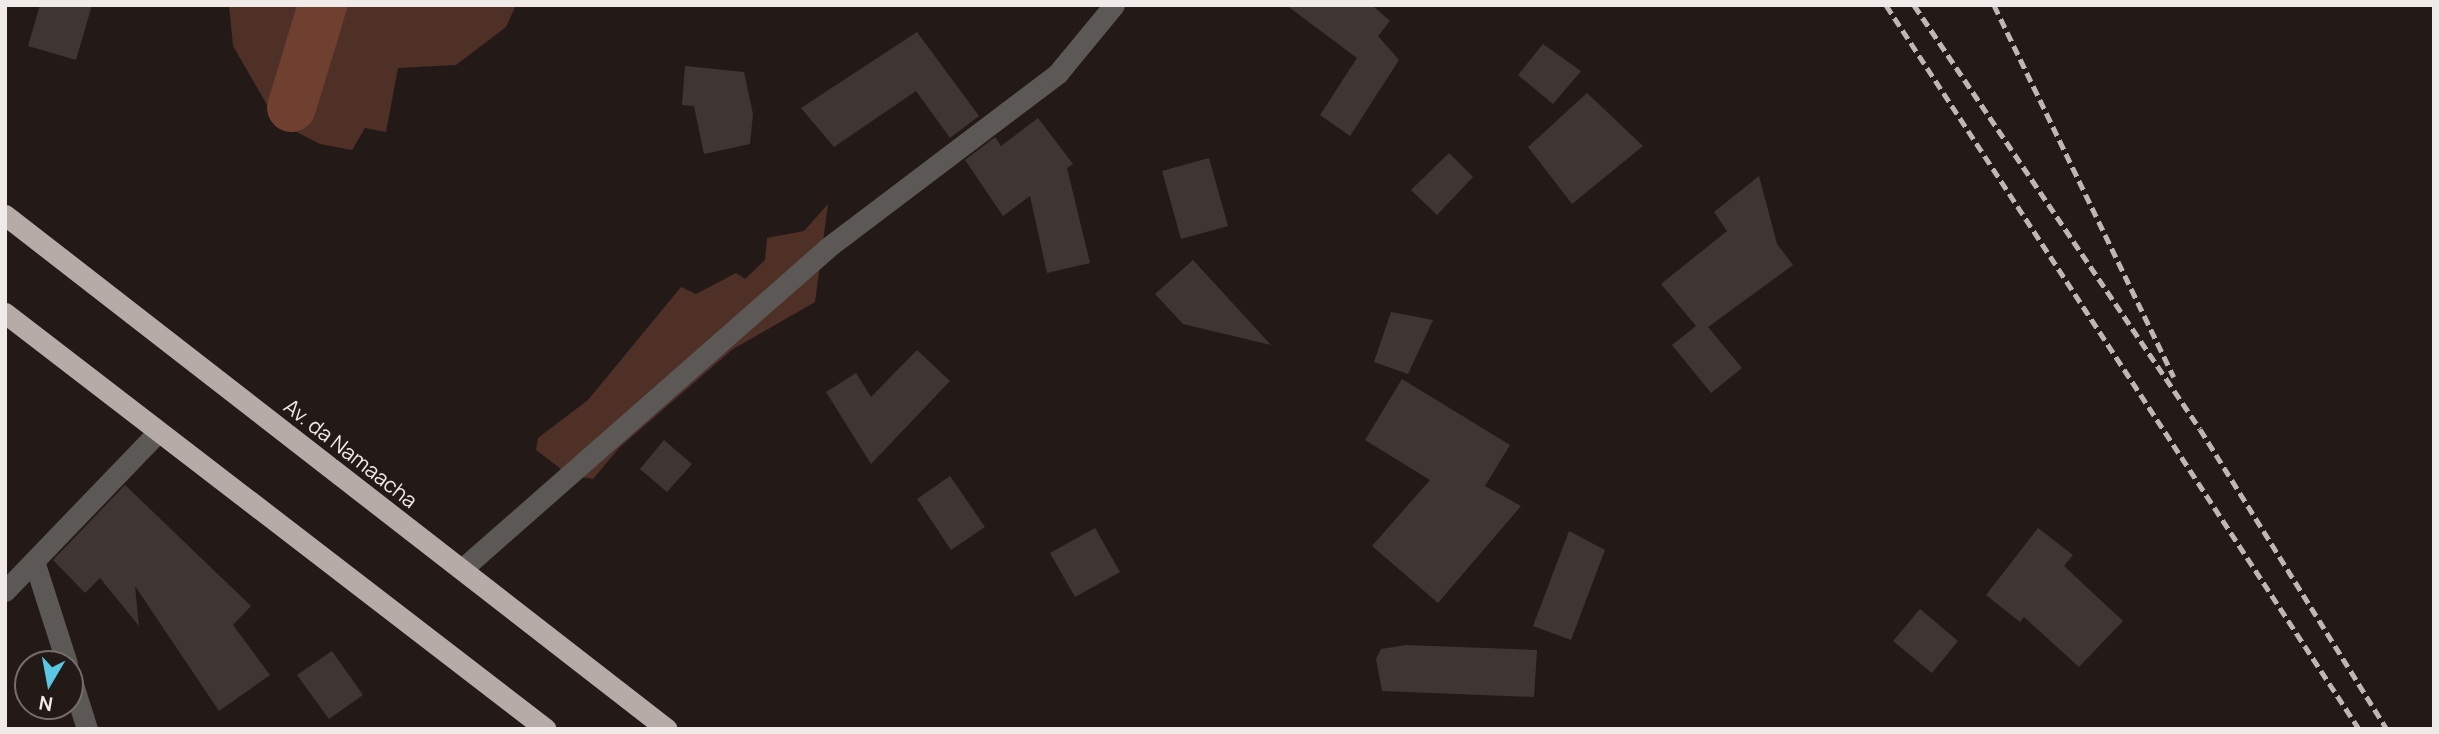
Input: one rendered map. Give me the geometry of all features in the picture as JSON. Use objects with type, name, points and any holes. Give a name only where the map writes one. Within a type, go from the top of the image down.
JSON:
[{"type":"highway","name":"Av. da Namaacha","points":[[5,215],[667,729]]},
{"type":"highway","points":[[5,313],[545,729]]},
{"type":"street","points":[[462,569],[827,248],[1058,73],[1114,5]]},
{"type":"street","points":[[5,591],[158,432]]},
{"type":"street","points":[[34,561],[62,650]]},
{"type":"shaded area","points":[[229,5],[516,5],[506,27],[456,65],[398,68],[386,132],[365,128],[352,150],[320,144],[277,122],[233,46]]},
{"type":"shaded area","points":[[828,204],[815,302],[733,349],[620,447],[593,479],[569,475],[536,450],[538,438],[588,400],[681,287],[696,294],[736,273],[745,279],[765,260],[767,238],[804,231]]},
{"type":"building","points":[[40,5],[92,5],[76,60],[28,46]]},
{"type":"building","points":[[1286,5],[1372,5],[1390,21],[1378,36],[1399,60],[1350,136],[1320,115],[1357,58]]},
{"type":"building","points":[[917,32],[979,116],[950,138],[916,91],[834,147],[801,108]]},
{"type":"building","points":[[1543,44],[1581,71],[1553,104],[1518,75]]},
{"type":"building","points":[[685,66],[744,72],[753,114],[750,144],[704,154],[694,106],[682,105]]},
{"type":"building","points":[[1587,93],[1643,146],[1572,204],[1528,147]]},
{"type":"building","points":[[1038,118],[1073,164],[1067,168],[1090,263],[1047,273],[1030,196],[1003,216],[965,160],[995,137],[1001,146]]},
{"type":"building","points":[[1449,153],[1473,177],[1437,215],[1411,190]]},
{"type":"building","points":[[1209,158],[1228,226],[1181,239],[1162,171]]},
{"type":"building","points":[[1759,176],[1777,244],[1793,265],[1708,327],[1742,368],[1711,393],[1672,345],[1696,326],[1661,284],[1727,231],[1714,212]]},
{"type":"building","points":[[1193,260],[1271,345],[1183,324],[1155,294]]},
{"type":"building","points":[[1391,312],[1433,320],[1408,374],[1374,362]]},
{"type":"building","points":[[917,350],[950,381],[871,464],[826,392],[856,373],[871,397]]},
{"type":"building","points":[[1402,379],[1510,445],[1485,486],[1521,506],[1438,603],[1372,546],[1430,480],[1365,440]]},
{"type":"building","points":[[664,440],[692,464],[667,492],[640,469]]},
{"type":"building","points":[[950,476],[985,527],[951,550],[917,499]]},
{"type":"building","points":[[125,485],[251,606],[233,625],[270,675],[219,711],[135,586],[139,626],[100,578],[85,593],[53,560]]},
{"type":"building","points":[[1095,528],[1120,572],[1075,597],[1050,553]]},
{"type":"building","points":[[2038,528],[2073,555],[2064,566],[2123,621],[2079,667],[2024,617],[2020,622],[1986,595]]},
{"type":"building","points":[[1569,531],[1605,550],[1571,640],[1533,626]]},
{"type":"building","points":[[1920,609],[1958,641],[1932,673],[1893,641]]},
{"type":"building","points":[[1406,645],[1537,650],[1534,697],[1382,691],[1376,659],[1381,649]]},
{"type":"building","points":[[332,651],[363,695],[329,719],[297,675]]},
{"type":"waterway","points":[[291,107],[322,5]]},
{"type":"railway","points":[[1886,5],[2359,729]]},
{"type":"railway","points":[[1914,5],[2200,429],[2387,729]]},
{"type":"railway","points":[[1994,5],[2174,377]]}]
